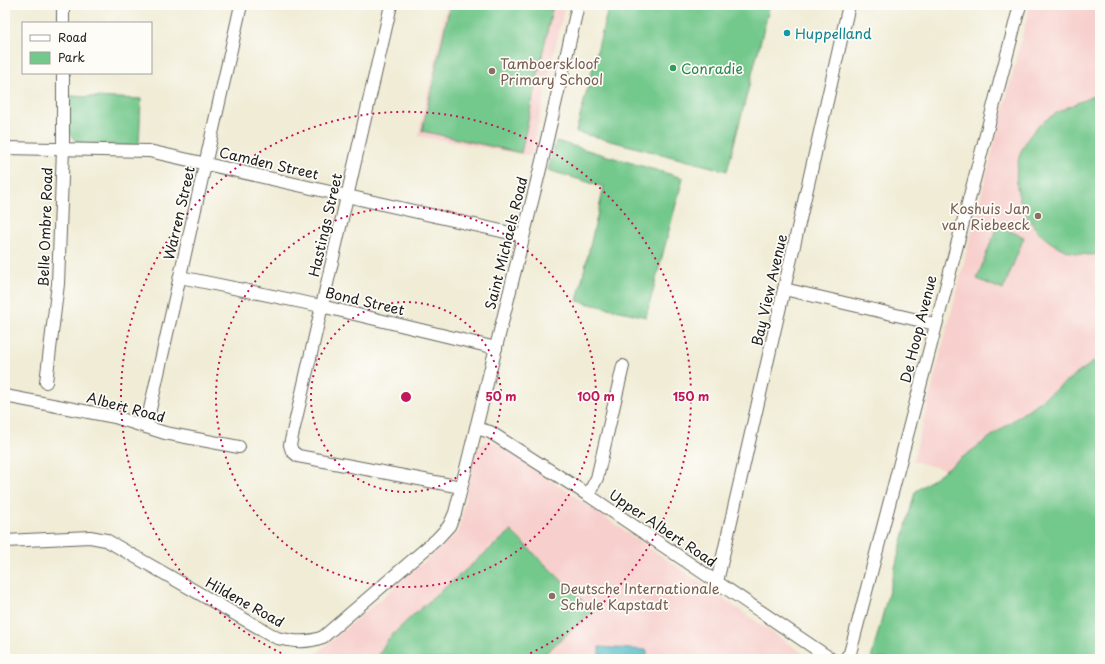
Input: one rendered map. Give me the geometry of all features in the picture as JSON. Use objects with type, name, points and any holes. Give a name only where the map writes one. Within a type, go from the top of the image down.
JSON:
[{"type":"street","points":[[63,5],[63,22]]},
{"type":"street","name":"Warren Street","points":[[146,427],[241,5]]},
{"type":"street","name":"Hastings Street","points":[[391,5],[290,442],[292,451],[298,456],[461,487]]},
{"type":"street","name":"Saint Michaels Road","points":[[461,487],[496,348],[578,5]]},
{"type":"street","name":"Bay View Avenue","points":[[717,582],[849,5]]},
{"type":"street","name":"De Hoop Avenue","points":[[845,659],[850,653],[935,324],[1020,5]]},
{"type":"street","name":"Belle Ombre Road","points":[[46,382],[58,284],[63,149],[63,74]]},
{"type":"street","name":"Camden Street","points":[[5,148],[149,151],[523,236]]},
{"type":"street","name":"Bond Street","points":[[180,277],[321,306],[496,348]]},
{"type":"street","points":[[784,289],[935,324]]},
{"type":"street","points":[[588,496],[597,478],[623,366]]},
{"type":"street","name":"Albert Road","points":[[5,396],[114,417],[165,433],[239,447]]},
{"type":"street","name":"Upper Albert Road","points":[[476,428],[490,432],[831,659]]},
{"type":"street","name":"Hildene Road","points":[[5,541],[90,537],[106,540],[277,638],[295,642],[309,642],[323,637],[444,531],[455,513],[461,487]]},
{"type":"shaded area","name":"Tamboerskloof Primary School","points":[[447,5],[565,5],[531,156],[418,136]]},
{"type":"shaded area","name":"Koshuis Jan van Riebeeck","points":[[1030,5],[1100,5],[1100,357],[946,470],[913,461]]},
{"type":"shaded area","name":"Deutsche Internationale Schule Kapstadt","points":[[488,441],[500,445],[811,659],[310,659],[458,533],[476,451],[483,443]]},
{"type":"green space","name":"Tamboerskloof Primary School","points":[[450,5],[553,5],[521,153],[422,131]]},
{"type":"green space","name":"Conradie","points":[[609,5],[770,5],[727,171],[576,132]]},
{"type":"green space","points":[[1100,93],[1100,254],[1078,254],[1059,247],[1042,235],[1029,220],[1020,201],[1016,181],[1018,160],[1027,140],[1042,123],[1060,111]]},
{"type":"green space","points":[[69,96],[141,99],[139,147],[78,143],[74,139],[69,128]]},
{"type":"green space","points":[[556,141],[683,178],[646,317],[577,301],[604,187],[548,170]]},
{"type":"green space","points":[[997,226],[1024,237],[1003,290],[977,279]]},
{"type":"green space","points":[[1100,357],[1100,656],[1098,659],[871,659],[915,492]]},
{"type":"green space","points":[[511,531],[593,611],[539,659],[376,659],[388,639],[412,616]]},
{"type":"water","points":[[599,647],[647,650],[647,659],[599,659]]},
{"type":"place","name":"Huppelland","points":[[787,33]]},
{"type":"place","name":"Conradie","points":[[673,68]]},
{"type":"place","name":"Tamboerskloof Primary School","points":[[492,71]]},
{"type":"place","name":"Koshuis Jan van Riebeeck","points":[[1038,216]]},
{"type":"place","name":"Deutsche Internationale Schule Kapstadt","points":[[552,596]]}]
